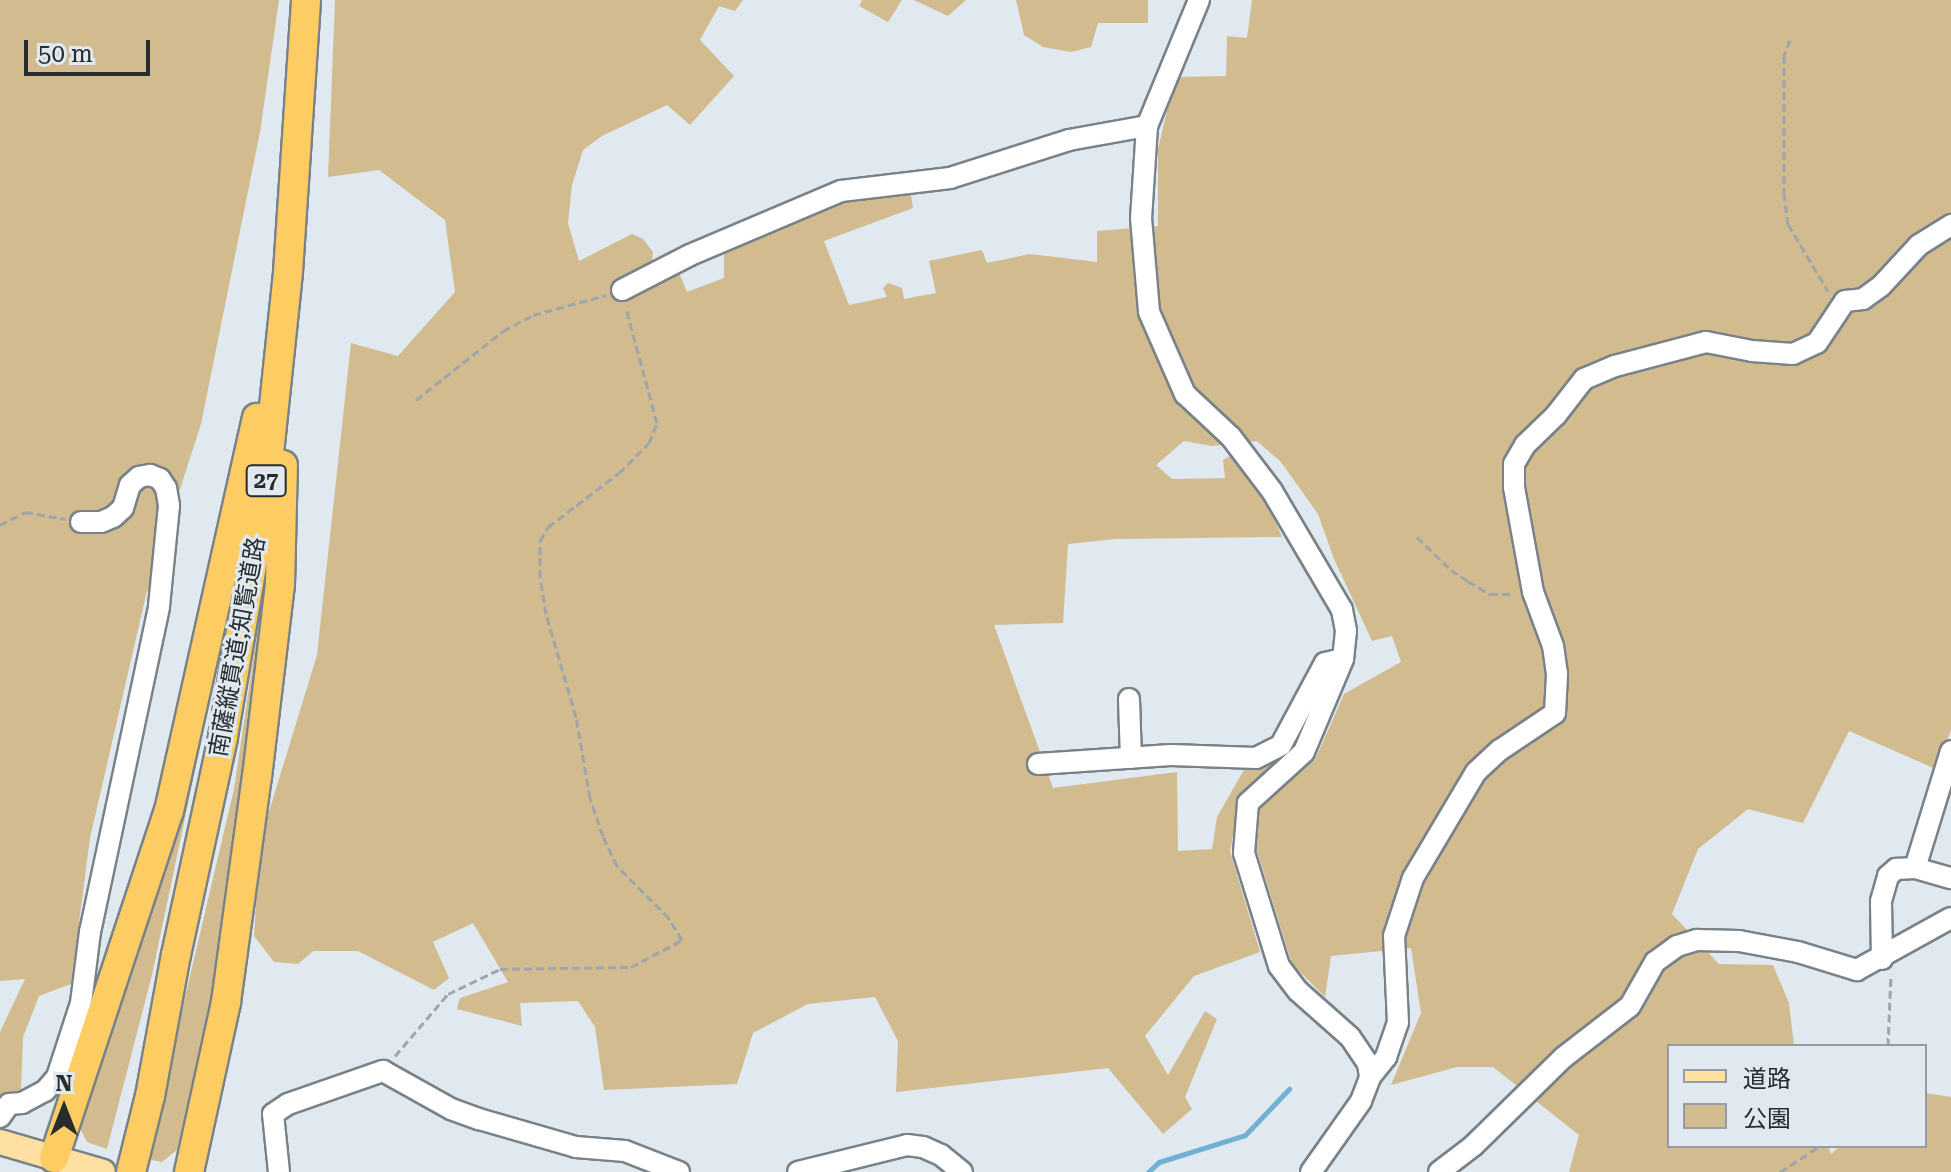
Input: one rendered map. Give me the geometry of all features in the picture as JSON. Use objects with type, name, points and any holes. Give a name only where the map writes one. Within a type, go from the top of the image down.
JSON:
[{"type":"highway","name":"南薩縦貫道;知覧道路","points":[[114,1172],[130,1138],[176,955],[223,737],[247,603],[266,482],[288,272],[306,0]]},
{"type":"highway","points":[[54,1158],[169,811],[198,695],[288,272]]},
{"type":"highway","points":[[189,1172],[226,1002],[280,585],[288,272]]},
{"type":"highway","name":"南薩縦貫道;知覧道路","points":[[130,1138],[131,1172]]},
{"type":"main road","points":[[0,1142],[103,1172]]},
{"type":"street","points":[[1199,0],[1147,126],[1141,218],[1149,312],[1158,339],[1185,394],[1231,437],[1272,491],[1342,610],[1346,631],[1343,659],[1304,752],[1248,803],[1244,853],[1279,966],[1298,991],[1350,1037],[1368,1064],[1370,1077]]},
{"type":"street","points":[[622,290],[690,255],[841,191],[950,178],[1069,140],[1147,126]]},
{"type":"street","points":[[1311,1172],[1361,1101],[1370,1077],[1386,1057],[1398,1023],[1394,936],[1413,878],[1476,772],[1500,750],[1555,713],[1557,674],[1553,646],[1533,592],[1514,487],[1514,464],[1525,445],[1556,415],[1584,379],[1615,366],[1706,342],[1752,351],[1793,354],[1817,343],[1845,301],[1863,299],[1881,286],[1901,260],[1951,225]]},
{"type":"street","points":[[0,1117],[9,1104],[22,1103],[45,1091],[57,1077],[81,1003],[90,932],[159,606],[169,505],[166,488],[160,479],[150,475],[139,477],[130,485],[123,508],[113,517],[101,522],[81,522]]},
{"type":"street","points":[[1038,764],[1171,755],[1256,758],[1281,745],[1325,663],[1343,659]]},
{"type":"street","points":[[1129,699],[1131,758]]},
{"type":"street","points":[[1915,868],[1951,751]]},
{"type":"street","points":[[1882,959],[1881,901],[1888,876],[1896,869],[1915,868],[1951,878]]},
{"type":"street","points":[[1439,1172],[1473,1146],[1564,1057],[1630,1006],[1655,962],[1677,946],[1697,940],[1739,941],[1798,952],[1857,970],[1882,959],[1951,918]]},
{"type":"street","points":[[279,1172],[273,1114],[288,1104],[383,1071],[451,1109],[479,1119],[576,1147],[625,1151],[679,1172]]},
{"type":"street","points":[[798,1172],[907,1145],[941,1155],[962,1172]]},
{"type":"path","points":[[1790,40],[1784,56],[1784,193],[1788,224],[1825,289],[1845,301]]},
{"type":"path","points":[[383,1071],[448,994],[500,969],[631,967],[682,940],[669,918],[617,866],[603,836],[590,798],[576,717],[546,614],[540,578],[540,541],[548,527],[619,473],[649,443],[657,423],[650,392],[636,356],[622,290],[598,299],[555,308],[513,325],[416,400]]},
{"type":"path","points":[[0,525],[25,512],[81,522]]},
{"type":"path","points":[[1417,537],[1432,547],[1451,570],[1490,594],[1533,592]]},
{"type":"path","points":[[1882,959],[1891,969],[1888,1044]]},
{"type":"path","points":[[1780,1172],[1817,1148]]},
{"type":"green space","points":[[0,0],[279,0],[260,132],[201,424],[146,595],[90,838],[71,984],[39,996],[23,1037],[21,1089],[0,1101],[0,1032],[25,979],[0,981]]},
{"type":"green space","points":[[335,0],[743,0],[735,11],[719,6],[700,40],[734,76],[690,125],[667,105],[602,136],[583,150],[572,185],[568,223],[579,261],[632,234],[643,239],[653,252],[652,264],[678,270],[687,292],[724,278],[724,246],[818,207],[910,188],[913,208],[824,241],[849,305],[887,297],[883,288],[888,283],[902,288],[904,299],[936,293],[929,261],[982,250],[987,263],[1030,254],[1097,262],[1097,231],[1158,226],[1158,149],[1175,77],[1226,76],[1227,36],[1247,38],[1252,0],[1951,0],[1951,730],[1936,769],[1849,731],[1803,823],[1748,809],[1698,849],[1672,914],[1719,964],[1773,965],[1789,1003],[1794,1044],[1667,1044],[1667,1148],[1829,1148],[1831,1154],[1838,1148],[1927,1148],[1927,1093],[1951,1097],[1951,1172],[1569,1172],[1579,1135],[1493,1067],[1457,1067],[1391,1085],[1421,1013],[1411,948],[1331,956],[1325,997],[1292,964],[1257,851],[1255,816],[1269,798],[1315,760],[1344,694],[1401,662],[1392,636],[1372,641],[1334,559],[1318,514],[1281,462],[1257,441],[1212,446],[1184,441],[1156,465],[1172,479],[1225,478],[1223,460],[1233,454],[1263,493],[1282,537],[1115,539],[1068,544],[1063,623],[994,625],[1053,788],[1177,772],[1178,851],[1212,849],[1217,817],[1245,768],[1261,765],[1307,727],[1297,748],[1255,781],[1239,806],[1230,851],[1260,952],[1194,976],[1145,1036],[1168,1075],[1205,1011],[1217,1019],[1185,1097],[1192,1109],[1163,1134],[1108,1068],[896,1092],[898,1041],[875,997],[808,1004],[753,1033],[737,1084],[604,1090],[595,1027],[578,1001],[520,1003],[522,1026],[457,1009],[460,998],[508,982],[473,923],[433,942],[449,978],[434,990],[358,951],[313,951],[298,964],[274,962],[254,936],[260,841],[317,655],[351,343],[398,356],[455,292],[445,220],[379,170],[328,177]]},
{"type":"green space","points":[[862,0],[902,0],[888,22],[859,6]]},
{"type":"green space","points":[[914,0],[966,0],[948,16]]},
{"type":"green space","points":[[1016,0],[1148,0],[1148,23],[1098,23],[1091,47],[1071,52],[1043,47],[1024,35]]},
{"type":"green space","points":[[275,543],[224,949],[177,1150],[162,1162],[147,1159],[234,789],[266,573]]},
{"type":"green space","points":[[229,589],[233,589],[152,975],[107,1149],[87,1142],[79,1126],[73,1124]]},
{"type":"waterway","points":[[1148,1172],[1159,1162],[1245,1135],[1289,1089]]}]
